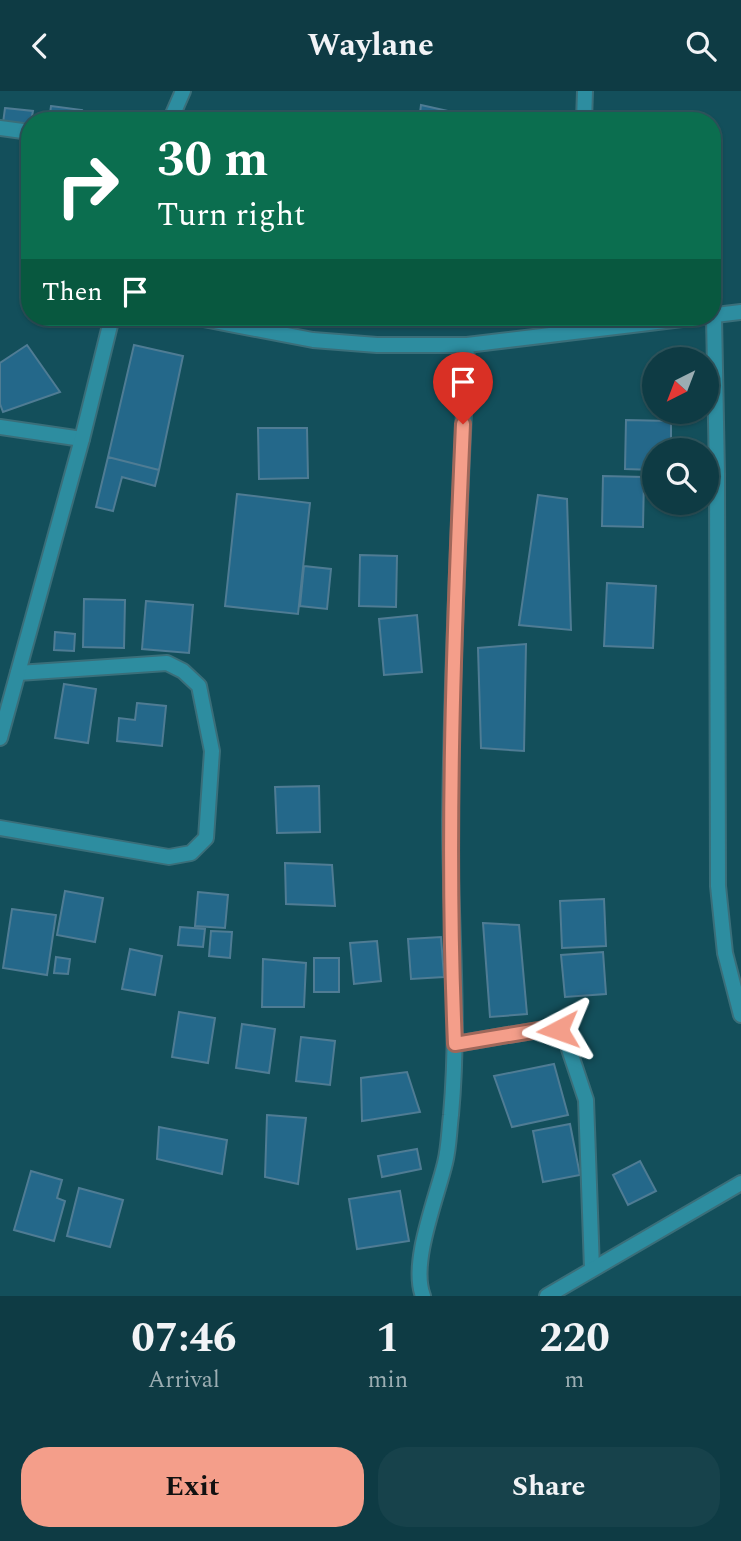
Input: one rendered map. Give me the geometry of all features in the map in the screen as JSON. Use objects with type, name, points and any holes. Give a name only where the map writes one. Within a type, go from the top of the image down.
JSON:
[{"type":"street","points":[[174,112],[183,91]]},
{"type":"street","points":[[584,112],[585,91]]},
{"type":"street","points":[[0,128],[21,131]]},
{"type":"street","points":[[721,316],[741,312]]},
{"type":"street","points":[[0,738],[82,439],[110,326]]},
{"type":"street","points":[[242,326],[313,339],[377,345],[467,345],[565,326]]},
{"type":"street","points":[[713,326],[718,474],[718,886],[725,953],[741,1015]]},
{"type":"street","points":[[423,1296],[420,1254],[446,1159],[455,1044],[450,821],[457,555],[467,345]]},
{"type":"street","points":[[0,427],[82,439]]},
{"type":"street","points":[[0,828],[169,857],[191,853],[206,838],[212,751],[199,686],[183,670],[167,663],[18,673]]},
{"type":"street","points":[[455,1044],[550,1028],[558,1030],[565,1040],[586,1100],[592,1269]]},
{"type":"street","points":[[547,1296],[564,1291],[592,1269],[741,1183]]},
{"type":"building","points":[[421,105],[452,112],[420,112]]},
{"type":"building","points":[[51,106],[82,110],[82,112],[50,112]]},
{"type":"building","points":[[5,108],[33,111],[21,112],[21,125],[3,123]]},
{"type":"building","points":[[27,345],[60,392],[3,412],[0,404],[0,363]]},
{"type":"building","points":[[134,345],[183,356],[159,470],[108,457]]},
{"type":"building","points":[[626,420],[642,420],[642,424],[671,424],[671,438],[642,438],[642,470],[625,469]]},
{"type":"building","points":[[258,428],[307,428],[308,478],[259,479]]},
{"type":"building","points":[[108,457],[159,470],[155,486],[122,477],[113,511],[96,507]]},
{"type":"building","points":[[603,476],[642,477],[643,527],[602,526]]},
{"type":"building","points":[[237,494],[310,503],[298,614],[225,606]]},
{"type":"building","points":[[538,495],[567,499],[571,630],[519,625]]},
{"type":"building","points":[[360,555],[397,556],[396,607],[359,606]]},
{"type":"building","points":[[304,566],[331,569],[327,609],[300,606]]},
{"type":"building","points":[[607,583],[656,586],[653,648],[604,646]]},
{"type":"building","points":[[84,599],[125,600],[124,648],[83,647]]},
{"type":"building","points":[[146,601],[193,605],[189,653],[142,649]]},
{"type":"building","points":[[417,615],[422,672],[384,675],[379,619]]},
{"type":"building","points":[[55,632],[75,634],[74,651],[54,650]]},
{"type":"building","points":[[526,644],[524,751],[481,748],[478,648]]},
{"type":"building","points":[[64,684],[96,689],[88,743],[55,738]]},
{"type":"building","points":[[137,703],[166,706],[162,746],[117,741],[119,718],[135,720]]},
{"type":"building","points":[[319,786],[320,832],[277,833],[275,787]]},
{"type":"building","points":[[285,863],[332,865],[335,906],[286,904]]},
{"type":"building","points":[[65,891],[103,898],[95,942],[57,935]]},
{"type":"building","points":[[198,892],[228,895],[225,928],[195,926]]},
{"type":"building","points":[[604,899],[606,946],[562,948],[560,901]]},
{"type":"building","points":[[12,909],[56,915],[47,975],[3,968]]},
{"type":"building","points":[[483,923],[519,925],[527,1014],[490,1017]]},
{"type":"building","points":[[180,927],[205,929],[203,947],[178,945]]},
{"type":"building","points":[[211,931],[232,932],[230,958],[209,956]]},
{"type":"building","points":[[441,937],[444,977],[411,979],[408,939]]},
{"type":"building","points":[[377,941],[381,981],[354,984],[350,943]]},
{"type":"building","points":[[130,949],[162,956],[155,995],[122,989]]},
{"type":"building","points":[[603,952],[606,994],[565,997],[561,955]]},
{"type":"building","points":[[56,957],[70,959],[68,974],[54,973]]},
{"type":"building","points":[[314,958],[339,958],[339,992],[314,992]]},
{"type":"building","points":[[263,959],[306,963],[304,1007],[262,1007]]},
{"type":"building","points":[[179,1012],[215,1018],[208,1063],[172,1057]]},
{"type":"building","points":[[242,1024],[275,1029],[269,1073],[236,1068]]},
{"type":"building","points":[[301,1037],[335,1041],[330,1085],[296,1081]]},
{"type":"building","points":[[554,1064],[568,1115],[512,1127],[494,1076]]},
{"type":"building","points":[[407,1072],[420,1112],[362,1121],[361,1078]]},
{"type":"building","points":[[267,1115],[306,1118],[298,1184],[265,1177]]},
{"type":"building","points":[[570,1124],[580,1175],[543,1182],[533,1131]]},
{"type":"building","points":[[159,1127],[227,1140],[222,1174],[157,1159]]},
{"type":"building","points":[[417,1149],[421,1169],[382,1177],[378,1156]]},
{"type":"building","points":[[640,1161],[656,1191],[628,1205],[613,1175]]},
{"type":"building","points":[[31,1171],[62,1180],[57,1198],[65,1201],[54,1241],[14,1230]]},
{"type":"building","points":[[79,1188],[123,1200],[110,1247],[67,1236]]},
{"type":"building","points":[[400,1191],[409,1241],[357,1249],[349,1199]]},
{"type":"route","points":[[463,424],[450,821],[455,1044],[550,1028],[558,1030]]}]
